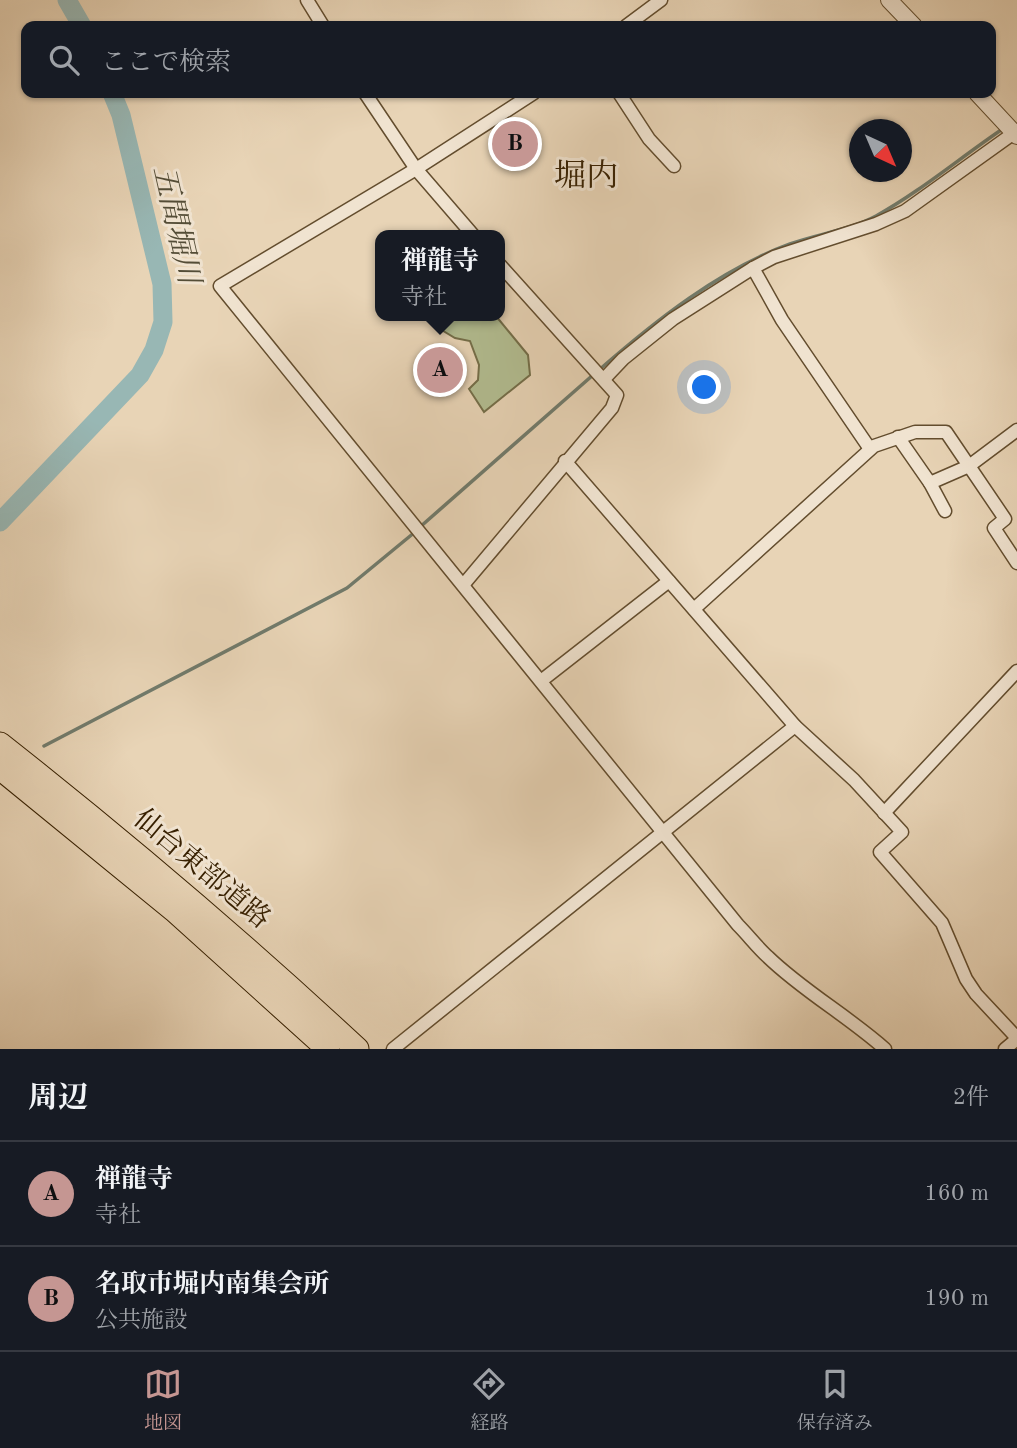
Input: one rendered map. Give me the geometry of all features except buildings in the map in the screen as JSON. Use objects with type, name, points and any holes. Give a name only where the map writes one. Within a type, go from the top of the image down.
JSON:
[{"type":"highway","name":"仙台東部道路","points":[[0,744],[174,910],[328,1049]]},
{"type":"highway","name":"仙台東部道路","points":[[0,768],[84,822],[278,975],[356,1049]]},
{"type":"street","points":[[307,0],[320,21]]},
{"type":"street","points":[[633,21],[661,0]]},
{"type":"street","points":[[891,1],[909,21]]},
{"type":"street","points":[[368,98],[416,169],[469,230]]},
{"type":"street","points":[[526,98],[416,169],[220,286],[767,957],[885,1049]]},
{"type":"street","points":[[622,98],[649,139],[674,166]]},
{"type":"street","points":[[600,375],[673,319],[753,268],[774,257],[876,224],[905,211],[1012,131],[982,98]]},
{"type":"street","points":[[753,268],[782,320],[870,449]]},
{"type":"street","points":[[464,584],[612,408],[617,395],[505,272]]},
{"type":"street","points":[[930,483],[970,466],[1017,430]]},
{"type":"street","points":[[694,609],[870,449],[915,432],[946,432],[1005,519],[995,528],[1017,563]]},
{"type":"street","points":[[898,437],[930,483],[945,511]]},
{"type":"street","points":[[565,461],[795,726],[854,780],[902,832],[880,852],[942,923],[966,979],[1017,1039],[1005,1049]]},
{"type":"street","points":[[541,681],[669,581]]},
{"type":"street","points":[[884,813],[1017,671]]},
{"type":"street","points":[[393,1049],[795,726]]},
{"type":"green space","points":[[442,321],[500,321],[528,355],[530,375],[484,412],[469,389],[478,380],[479,365],[470,341],[455,338],[435,326]]},
{"type":"waterway","name":"五間堀川","points":[[67,0],[79,21]]},
{"type":"waterway","name":"五間堀川","points":[[0,522],[140,375],[154,350],[163,322],[162,284],[121,115],[114,98]]},
{"type":"waterway","points":[[599,370],[665,315],[713,282],[790,244],[876,216],[925,185],[1004,128]]},
{"type":"waterway","points":[[420,527],[593,375]]},
{"type":"waterway","points":[[44,746],[347,588],[415,532]]},
{"type":"place","name":"名取市堀内南集会所","points":[[515,144]]},
{"type":"place","name":"禅龍寺","points":[[440,370]]},
{"type":"district","name":"堀内","points":[[586,178]]}]
